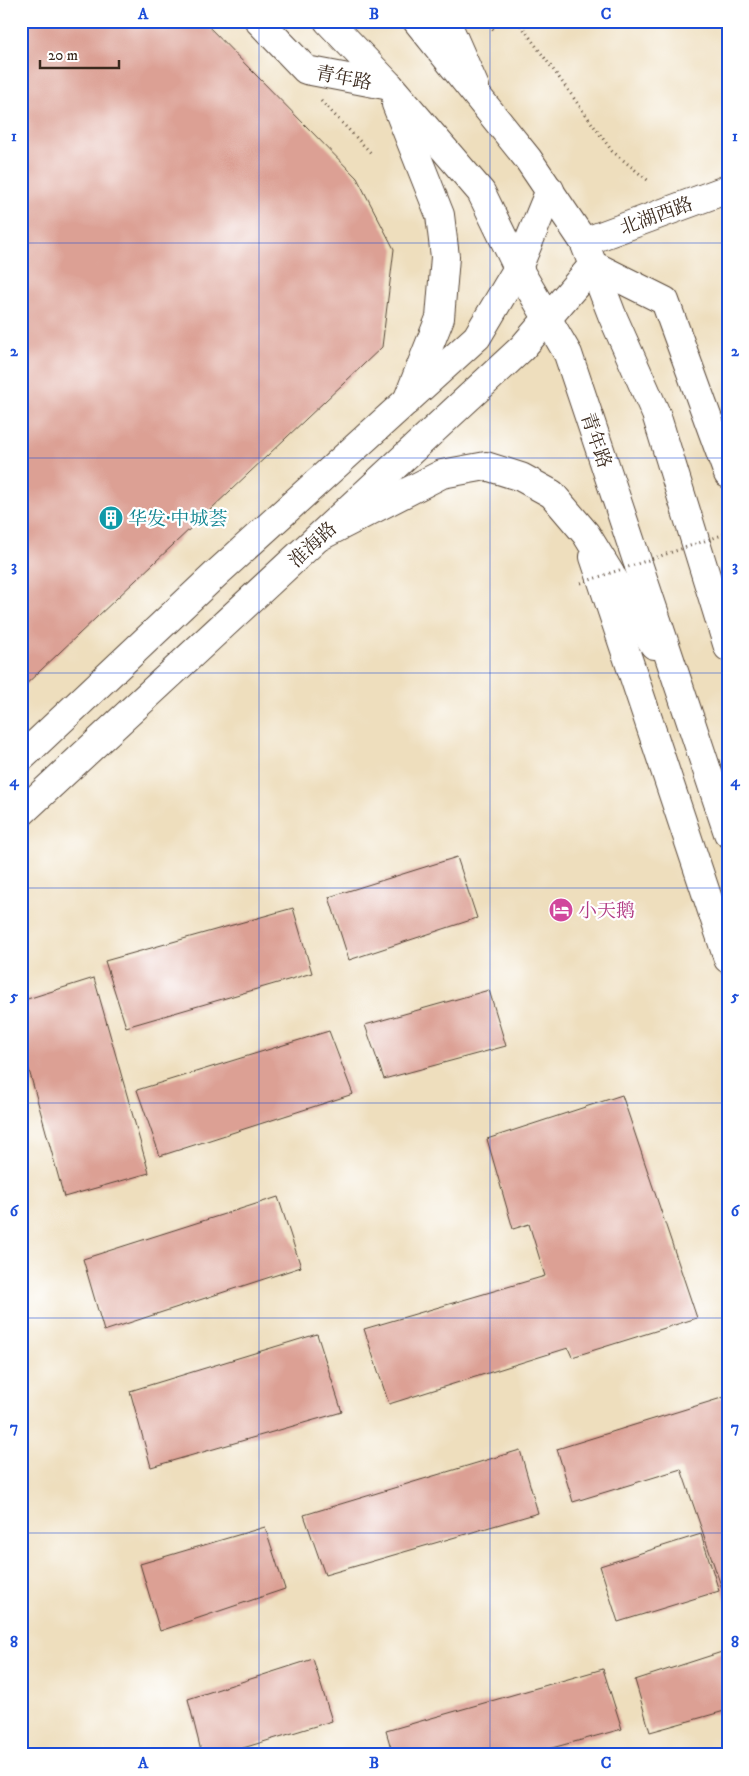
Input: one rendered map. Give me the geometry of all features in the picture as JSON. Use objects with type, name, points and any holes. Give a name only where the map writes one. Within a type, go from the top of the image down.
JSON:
[{"type":"main road","name":"青年路","points":[[259,21],[306,70],[390,86]]},
{"type":"main road","name":"青年路","points":[[328,21],[390,86],[482,192],[518,268],[568,354],[728,833]]},
{"type":"main road","points":[[417,21],[528,159],[550,190],[589,254],[612,315],[656,414],[728,647]]},
{"type":"main road","points":[[446,21],[480,100]]},
{"type":"main road","points":[[390,86],[440,215],[445,257],[440,318],[407,401]]},
{"type":"main road","name":"北湖西路","points":[[589,254],[728,189]]},
{"type":"main road","points":[[21,758],[216,574],[477,337],[518,268],[550,190]]},
{"type":"main road","points":[[589,254],[665,301],[728,474]]},
{"type":"main road","name":"淮海路","points":[[21,813],[522,348],[548,319],[589,254]]},
{"type":"main road","points":[[320,536],[442,474],[486,466],[521,477],[552,494],[586,534],[679,686]]},
{"type":"main road","points":[[586,534],[728,959]]},
{"type":"path","points":[[486,21],[494,30]]},
{"type":"path","points":[[518,21],[612,151],[650,182]]},
{"type":"path","points":[[315,94],[372,154]]},
{"type":"path","points":[[581,583],[728,534]]},
{"type":"building","name":"华发·中城荟","points":[[21,21],[203,21],[357,178],[394,249],[382,347],[21,689]]},
{"type":"building","points":[[457,857],[477,918],[349,960],[329,897]]},
{"type":"building","points":[[293,908],[312,973],[126,1027],[105,961]]},
{"type":"building","points":[[94,978],[149,1173],[64,1197],[21,1041],[21,1001]]},
{"type":"building","points":[[489,990],[506,1046],[384,1079],[365,1025]]},
{"type":"building","points":[[329,1031],[353,1094],[160,1156],[137,1090]]},
{"type":"building","points":[[622,1095],[697,1318],[572,1357],[568,1348],[389,1404],[364,1329],[545,1276],[529,1224],[513,1229],[487,1139]]},
{"type":"building","points":[[278,1197],[301,1267],[104,1331],[83,1259]]},
{"type":"building","points":[[317,1334],[342,1412],[151,1467],[130,1391]]},
{"type":"building","points":[[728,1396],[727,1603],[681,1469],[573,1502],[557,1449]]},
{"type":"building","points":[[520,1450],[538,1513],[325,1575],[304,1515]]},
{"type":"building","points":[[265,1527],[285,1589],[160,1631],[140,1564]]},
{"type":"building","points":[[701,1534],[719,1591],[618,1622],[600,1566]]},
{"type":"building","points":[[728,1650],[728,1710],[650,1732],[635,1680]]},
{"type":"building","points":[[313,1659],[332,1721],[220,1755],[202,1755],[188,1699]]},
{"type":"building","points":[[603,1669],[622,1729],[526,1755],[393,1755],[386,1731]]},
{"type":"place","name":"华发·中城荟","points":[[111,518]]},
{"type":"place","name":"小天鹅","points":[[561,910]]}]
